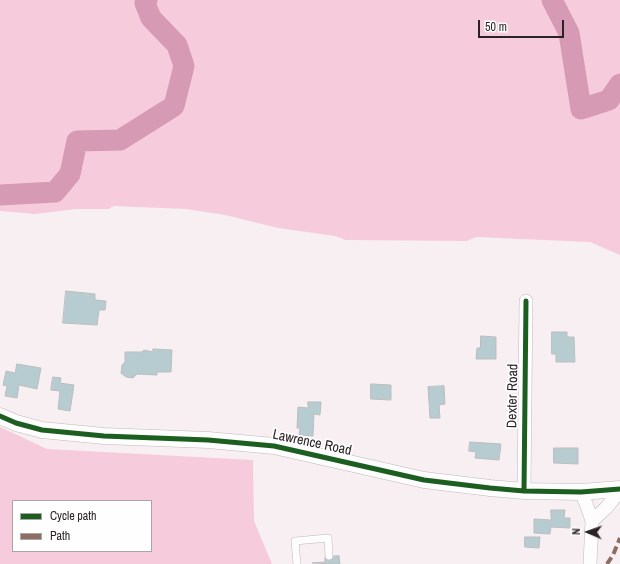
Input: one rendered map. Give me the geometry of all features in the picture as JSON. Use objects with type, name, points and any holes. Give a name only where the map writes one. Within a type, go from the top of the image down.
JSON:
[{"type":"street","name":"Dexter Road","points":[[524,491],[526,301]]},
{"type":"street","name":"Lawrence Road","points":[[0,416],[42,430],[104,436],[208,440],[274,446],[424,480],[524,491],[581,492],[620,490]]},
{"type":"street","points":[[592,521],[606,508],[620,490]]},
{"type":"street","points":[[581,492],[592,521],[590,564]]},
{"type":"lane","points":[[297,564],[295,540],[328,538],[329,556]]},
{"type":"shaded area","points":[[0,0],[620,0],[620,255],[590,242],[476,237],[467,241],[346,240],[335,236],[278,228],[225,215],[186,209],[114,206],[108,209],[76,209],[35,214],[0,211]]},
{"type":"shaded area","points":[[0,427],[47,449],[253,460],[254,521],[272,564],[0,564]]},
{"type":"building","points":[[66,291],[95,294],[95,300],[106,301],[105,310],[99,310],[97,325],[63,323]]},
{"type":"building","points":[[552,332],[567,332],[567,337],[574,337],[575,362],[556,362],[556,354],[552,354]]},
{"type":"building","points":[[481,336],[496,337],[496,359],[476,359],[477,348],[480,348]]},
{"type":"building","points":[[153,349],[172,350],[171,372],[157,372],[157,375],[137,374],[133,378],[126,377],[121,373],[122,365],[125,362],[125,352],[142,352],[144,350],[153,352]]},
{"type":"building","points":[[17,364],[41,368],[37,389],[19,385],[17,398],[5,396],[7,386],[3,385],[6,371],[15,373]]},
{"type":"building","points":[[53,377],[61,378],[60,383],[74,385],[70,411],[58,409],[60,391],[51,390]]},
{"type":"building","points":[[371,384],[391,385],[391,400],[371,399]]},
{"type":"building","points":[[444,386],[445,404],[439,405],[440,418],[430,418],[428,387]]},
{"type":"building","points":[[308,402],[321,402],[320,415],[314,414],[313,436],[299,435],[300,428],[297,428],[298,407],[308,408]]},
{"type":"building","points":[[470,442],[501,444],[499,460],[475,458],[476,452],[469,451]]},
{"type":"building","points":[[554,448],[578,448],[578,464],[554,463]]},
{"type":"building","points":[[551,510],[565,510],[564,518],[570,518],[570,528],[551,527],[550,534],[534,533],[534,519],[551,520]]},
{"type":"building","points":[[525,537],[540,537],[539,548],[525,547]]},
{"type":"building","points":[[339,556],[340,564],[312,563],[325,562],[325,557]]},
{"type":"waterway","points":[[0,195],[55,192],[70,174],[77,141],[120,140],[174,106],[184,66],[177,45],[151,18],[145,3],[147,0]]},
{"type":"waterway","points":[[552,0],[569,33],[581,109],[609,100],[620,84]]},
{"type":"marked path","points":[[607,564],[613,555],[620,538]]},
{"type":"cycle path","points":[[524,491],[526,301]]},
{"type":"cycle path","points":[[0,416],[16,423],[42,430],[104,436],[208,440],[274,446],[424,480],[490,488],[524,491],[581,492],[620,489]]}]
